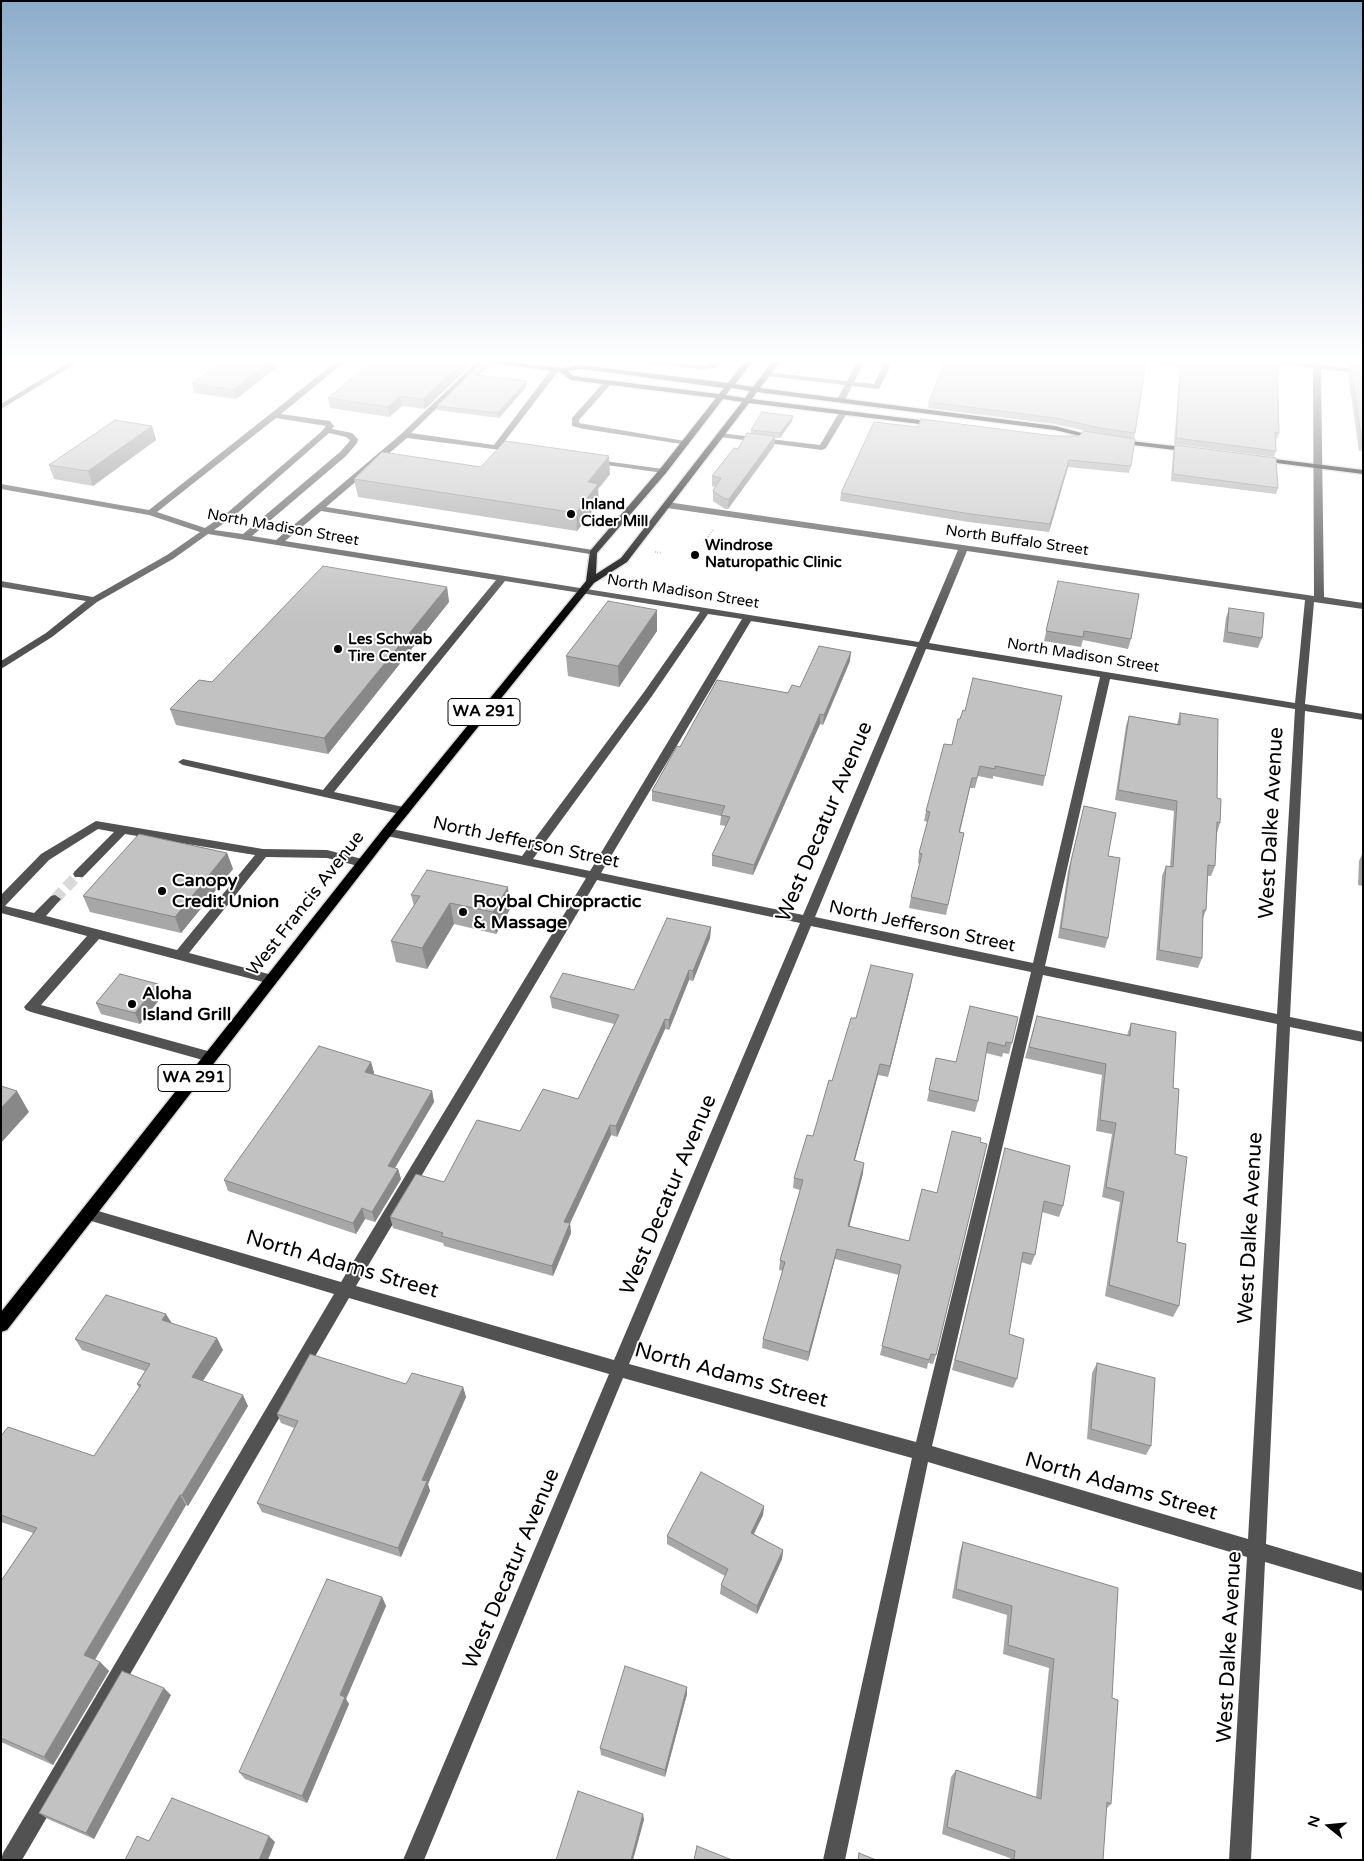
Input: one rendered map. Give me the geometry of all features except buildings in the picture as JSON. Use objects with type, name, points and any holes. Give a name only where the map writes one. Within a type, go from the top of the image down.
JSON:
[{"type":"main road","points":[[591,581],[593,553],[681,448]]},
{"type":"main road","name":"West Francis Avenue","points":[[1,1325],[387,832],[591,581],[624,560],[710,448]]},
{"type":"main road","points":[[1173,448],[1204,452]]},
{"type":"main road","points":[[1252,458],[1363,472]]},
{"type":"street","points":[[151,513],[233,448]]},
{"type":"street","points":[[1,666],[49,635],[94,600],[170,558],[230,515],[307,448]]},
{"type":"street","points":[[245,537],[349,448]]},
{"type":"street","points":[[279,542],[390,448]]},
{"type":"street","points":[[501,448],[526,452]]},
{"type":"street","name":"West Dalke Avenue","points":[[1240,1860],[1300,706],[1315,599],[1319,448]]},
{"type":"street","points":[[584,460],[663,471]]},
{"type":"street","name":"North Madison Street","points":[[1,486],[151,513],[206,531],[582,592],[922,644],[1363,717]]},
{"type":"street","name":"North Buffalo Street","points":[[667,504],[1363,606]]},
{"type":"street","points":[[317,508],[593,553]]},
{"type":"street","name":"West Decatur Avenue","points":[[413,1860],[964,547]]},
{"type":"street","points":[[326,794],[502,579]]},
{"type":"street","points":[[1,584],[94,600]]},
{"type":"street","points":[[526,861],[648,694],[706,610]]},
{"type":"street","points":[[10,1860],[345,1290],[748,617]]},
{"type":"street","points":[[834,1860],[922,1452],[1038,969],[1106,675]]},
{"type":"street","points":[[184,762],[404,811]]},
{"type":"street","points":[[1,903],[45,857],[96,825],[263,854],[327,854],[362,863]]},
{"type":"street","points":[[80,874],[122,830]]},
{"type":"street","name":"North Jefferson Street","points":[[387,832],[1363,1037]]},
{"type":"street","points":[[180,955],[263,854]]},
{"type":"street","points":[[37,918],[56,899]]},
{"type":"street","points":[[1,909],[272,978]]},
{"type":"street","points":[[96,934],[31,1007],[210,1057]]},
{"type":"street","name":"North Adams Street","points":[[88,1214],[618,1369],[922,1452],[1363,1582]]},
{"type":"tunnel","points":[[55,899],[79,874]]},
{"type":"place","name":"Inland Cider Mill","points":[[571,514]]},
{"type":"place","name":"Windrose Naturopathic Clinic","points":[[695,555]]},
{"type":"place","name":"Les Schwab Tire Center","points":[[338,649]]},
{"type":"place","name":"Canopy Credit Union","points":[[162,891]]},
{"type":"place","name":"Roybal Chiropractic & Massage","points":[[463,912]]},
{"type":"place","name":"Aloha Island Grill","points":[[132,1004]]}]
